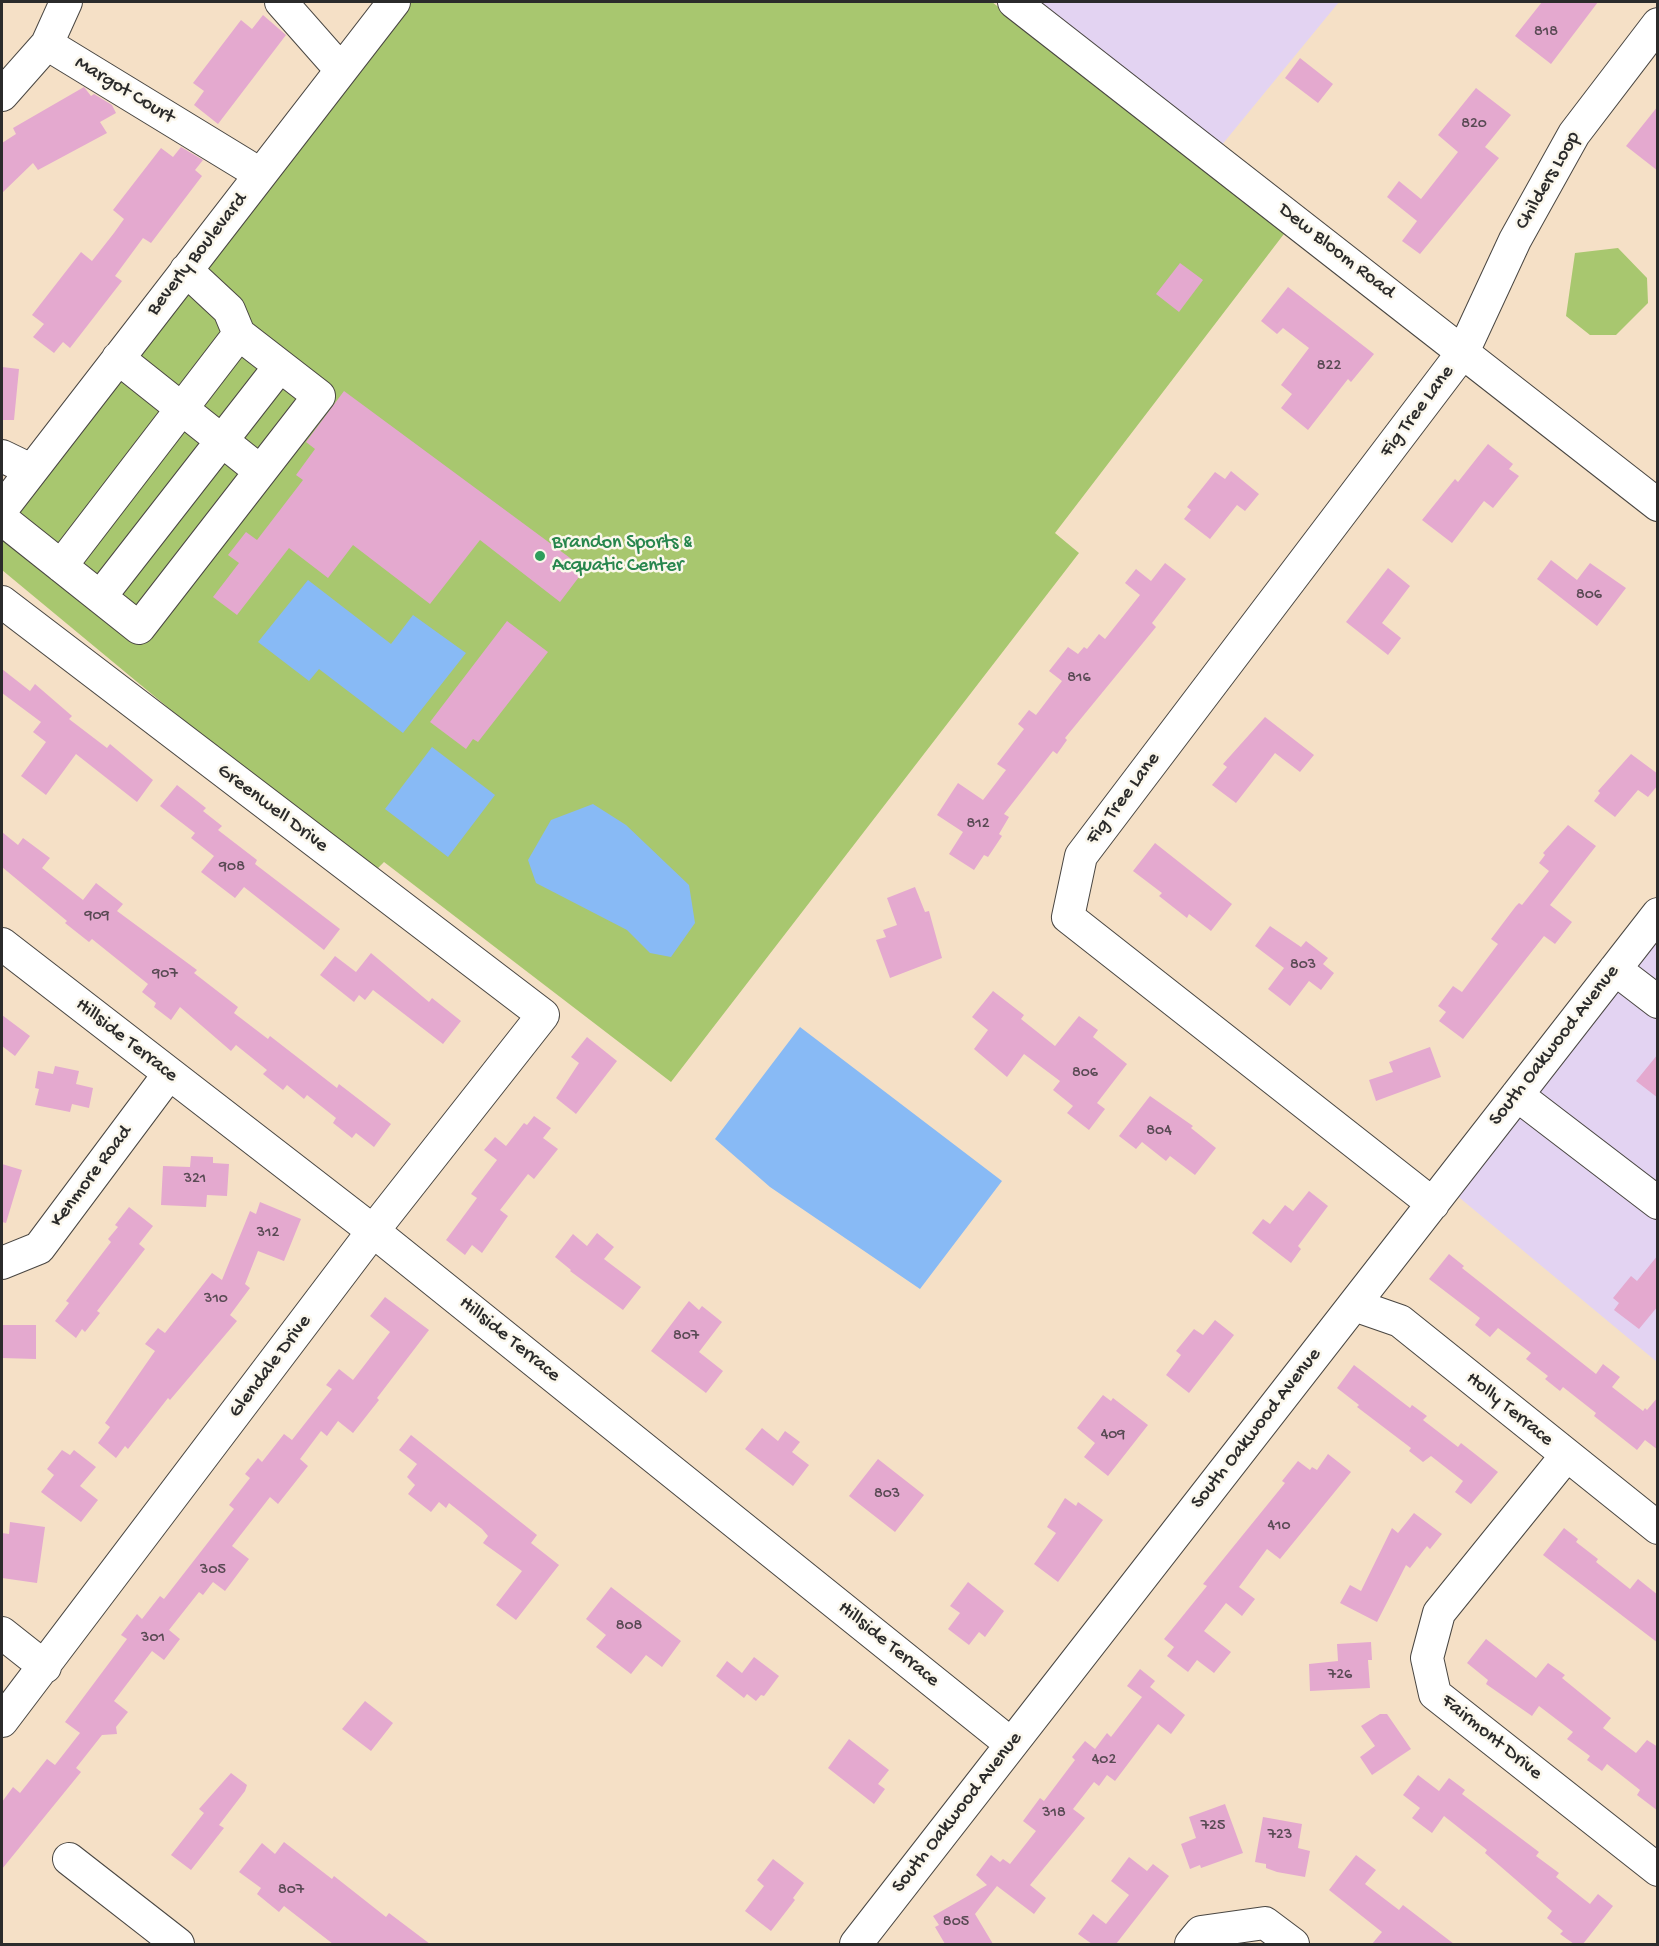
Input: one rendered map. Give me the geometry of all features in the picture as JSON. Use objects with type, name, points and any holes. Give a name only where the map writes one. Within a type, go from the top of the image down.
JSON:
[{"type":"street","points":[[2,95],[46,44],[66,2]]},
{"type":"street","points":[[281,2],[341,70]]},
{"type":"street","name":"Beverly Boulevard","points":[[2,508],[394,2]]},
{"type":"street","name":"Dew Bloom Road","points":[[1014,2],[1463,352],[1652,490]]},
{"type":"street","name":"Childers Loop","points":[[1463,352],[1515,240],[1574,134],[1658,24]]},
{"type":"street","name":"Margot Court","points":[[46,44],[260,174]]},
{"type":"street","points":[[2,519],[139,628],[319,396],[239,334],[229,310],[186,270]]},
{"type":"street","points":[[61,566],[239,334]]},
{"type":"street","name":"Fig Tree Lane","points":[[1432,1204],[1068,917],[1081,856],[1463,352]]},
{"type":"street","points":[[118,358],[260,471]]},
{"type":"street","points":[[100,597],[280,366]]},
{"type":"street","points":[[2,456],[32,470]]},
{"type":"street","name":"Greenwell Drive","points":[[2,602],[543,1015]]},
{"type":"street","name":"South Oakwood Avenue","points":[[856,1944],[1658,914]]},
{"type":"street","name":"Hillside Terrace","points":[[2,944],[374,1231],[1011,1744]]},
{"type":"street","points":[[1616,969],[1658,1002]]},
{"type":"street","name":"Glendale Drive","points":[[2,1721],[374,1231],[543,1015]]},
{"type":"street","name":"Kenmore Road","points":[[2,1263],[39,1248],[169,1074]]},
{"type":"street","points":[[1517,1095],[1658,1203]]},
{"type":"street","name":"Holly Terrace","points":[[1354,1305],[1400,1321],[1658,1528]]},
{"type":"street","name":"Fairmont Drive","points":[[1566,1456],[1438,1614],[1427,1658],[1435,1694],[1658,1870]]},
{"type":"street","points":[[2,1634],[45,1667]]},
{"type":"street","points":[[69,1859],[178,1944]]},
{"type":"street","points":[[1191,1944],[1201,1932],[1265,1923],[1293,1944]]},
{"type":"shaded area","points":[[1035,2],[1339,2],[1221,146]]},
{"type":"shaded area","points":[[1657,933],[1657,1362],[1455,1194]]},
{"type":"green space","name":"Brandon Sports & Acquatic Center","points":[[409,2],[992,2],[1287,230],[1055,533],[1079,553],[671,1082],[384,862],[375,871],[241,768],[2,570],[2,527]]},
{"type":"green space","points":[[1618,248],[1647,278],[1648,303],[1616,335],[1590,335],[1566,316],[1575,253]]},
{"type":"water","points":[[308,580],[391,644],[413,615],[466,653],[403,733],[319,669],[309,681],[258,642]]},
{"type":"water","points":[[432,747],[495,795],[448,857],[385,809]]},
{"type":"water","points":[[593,804],[626,825],[689,885],[695,923],[671,957],[650,953],[627,930],[536,883],[528,860],[551,820]]},
{"type":"water","points":[[800,1027],[1002,1181],[920,1289],[770,1187],[715,1139]]},
{"type":"building","points":[[1542,2],[1598,2],[1551,64],[1515,36]]},
{"type":"building","points":[[263,15],[286,35],[218,124],[194,105],[204,91],[193,83],[241,20],[252,29]]},
{"type":"building","points":[[1300,58],[1333,84],[1318,103],[1285,78]]},
{"type":"building","points":[[84,87],[91,96],[94,94],[112,105],[116,113],[100,122],[107,133],[38,170],[33,163],[2,193],[2,143],[16,134],[13,128]]},
{"type":"building","points":[[1476,88],[1511,115],[1485,147],[1499,158],[1420,254],[1402,241],[1417,221],[1387,197],[1399,181],[1421,199],[1458,152],[1438,135]]},
{"type":"building","points":[[1658,106],[1658,171],[1626,146]]},
{"type":"building","points":[[181,147],[203,160],[195,170],[202,176],[151,243],[143,238],[115,276],[122,281],[70,348],[63,342],[54,353],[33,337],[44,324],[32,315],[81,252],[92,261],[114,233],[124,219],[113,210],[161,148],[173,157]]},
{"type":"building","points":[[1180,263],[1203,280],[1179,312],[1156,294]]},
{"type":"building","points":[[1288,287],[1374,354],[1351,382],[1348,379],[1308,430],[1281,408],[1292,394],[1281,385],[1309,348],[1283,328],[1277,334],[1261,321]]},
{"type":"building","points":[[2,367],[19,369],[14,420],[2,420]]},
{"type":"building","points":[[344,391],[585,569],[560,602],[480,540],[430,604],[353,545],[328,578],[289,548],[237,615],[213,597],[239,563],[228,555],[246,532],[257,540],[303,480],[296,475],[315,449],[306,442]]},
{"type":"building","points":[[1488,444],[1513,464],[1509,469],[1519,476],[1493,508],[1484,501],[1452,543],[1422,520],[1455,479],[1458,482]]},
{"type":"building","points":[[1231,471],[1259,494],[1245,511],[1237,505],[1210,539],[1184,519],[1191,510],[1187,507],[1215,472],[1225,479]]},
{"type":"building","points":[[1551,560],[1577,580],[1590,563],[1626,588],[1597,626],[1537,579]]},
{"type":"building","points":[[1165,563],[1186,579],[1152,623],[1156,627],[1065,738],[1067,740],[1057,754],[1053,751],[1004,814],[1009,817],[999,834],[1002,836],[988,857],[984,855],[974,870],[949,854],[963,832],[937,815],[958,783],[983,800],[1006,770],[997,764],[1024,729],[1018,724],[1029,710],[1036,715],[1062,681],[1049,671],[1068,647],[1078,654],[1084,647],[1087,649],[1099,634],[1105,639],[1140,595],[1125,583],[1136,569],[1151,581]]},
{"type":"building","points":[[1388,568],[1410,586],[1382,623],[1401,638],[1388,655],[1346,622]]},
{"type":"building","points":[[507,621],[548,652],[478,742],[473,739],[466,749],[430,722]]},
{"type":"building","points":[[2,669],[30,691],[35,684],[72,716],[69,719],[107,748],[110,744],[153,780],[137,802],[76,754],[46,795],[21,776],[46,742],[33,732],[41,722],[2,693]]},
{"type":"building","points":[[1265,717],[1314,755],[1300,772],[1275,753],[1236,803],[1212,785],[1227,767],[1223,764]]},
{"type":"building","points":[[1631,754],[1658,774],[1658,785],[1648,797],[1638,790],[1615,817],[1594,801],[1600,793],[1598,791]]},
{"type":"building","points":[[177,785],[206,808],[203,811],[222,826],[218,830],[257,860],[255,864],[340,929],[324,950],[244,887],[235,898],[201,872],[214,856],[191,838],[195,833],[160,806]]},
{"type":"building","points":[[1568,825],[1596,846],[1550,905],[1572,922],[1555,944],[1544,936],[1463,1039],[1439,1021],[1446,1012],[1438,1006],[1453,986],[1462,992],[1498,944],[1491,939],[1516,906],[1519,903],[1522,905],[1549,871],[1539,863],[1545,855],[1543,853]]},
{"type":"building","points":[[2,832],[18,845],[23,838],[50,858],[42,868],[83,900],[96,883],[123,904],[117,911],[197,970],[194,973],[238,1007],[234,1013],[268,1039],[270,1036],[337,1088],[339,1084],[391,1124],[374,1147],[356,1133],[352,1138],[333,1123],[336,1118],[307,1095],[304,1099],[287,1085],[283,1090],[263,1074],[267,1070],[236,1045],[231,1051],[180,1007],[171,1020],[154,1007],[156,1003],[142,992],[148,984],[92,939],[89,942],[65,923],[67,921],[2,867]]},
{"type":"building","points":[[1155,843],[1232,904],[1211,931],[1189,914],[1187,918],[1159,896],[1162,893],[1133,871]]},
{"type":"building","points":[[915,887],[925,912],[929,911],[942,958],[890,978],[876,940],[886,937],[883,930],[897,925],[887,898]]},
{"type":"building","points":[[1270,926],[1301,947],[1306,941],[1328,958],[1323,964],[1334,973],[1321,990],[1309,981],[1290,1006],[1268,989],[1284,968],[1255,946]]},
{"type":"building","points":[[371,953],[429,1002],[432,998],[461,1021],[443,1044],[373,990],[365,1000],[359,995],[354,1002],[320,975],[335,956],[356,972]]},
{"type":"building","points":[[993,991],[1024,1015],[1021,1019],[1055,1046],[1079,1016],[1098,1030],[1093,1037],[1127,1064],[1097,1103],[1105,1109],[1089,1130],[1067,1113],[1073,1106],[1053,1090],[1060,1081],[1024,1054],[1007,1077],[974,1049],[988,1030],[972,1017]]},
{"type":"building","points":[[2,1015],[30,1036],[15,1056],[2,1046]]},
{"type":"building","points":[[587,1037],[617,1061],[576,1114],[556,1098],[579,1063],[571,1057]]},
{"type":"building","points":[[1430,1047],[1441,1077],[1376,1101],[1369,1080],[1393,1072],[1389,1062]]},
{"type":"building","points":[[1658,1054],[1658,1098],[1636,1081]]},
{"type":"building","points":[[55,1066],[79,1071],[76,1084],[93,1088],[89,1108],[72,1104],[70,1112],[35,1105],[39,1089],[35,1088],[38,1071],[53,1074]]},
{"type":"building","points":[[1150,1096],[1193,1126],[1191,1128],[1216,1148],[1195,1175],[1170,1156],[1166,1161],[1142,1142],[1136,1149],[1119,1136]]},
{"type":"building","points":[[534,1116],[551,1128],[543,1138],[558,1149],[534,1179],[528,1174],[500,1210],[508,1216],[482,1253],[472,1245],[465,1255],[446,1240],[477,1198],[471,1194],[497,1160],[484,1150],[495,1137],[506,1146],[524,1123],[527,1125]]},
{"type":"building","points":[[191,1156],[213,1157],[213,1163],[229,1164],[227,1196],[207,1195],[206,1207],[161,1205],[163,1166],[190,1167]]},
{"type":"building","points":[[2,1164],[22,1170],[6,1223],[2,1222]]},
{"type":"building","points":[[1309,1191],[1328,1206],[1298,1246],[1301,1249],[1291,1263],[1252,1233],[1263,1219],[1270,1224],[1285,1205],[1293,1211]]},
{"type":"building","points":[[260,1202],[301,1219],[284,1261],[258,1251],[245,1284],[250,1288],[230,1315],[237,1321],[170,1400],[168,1398],[128,1449],[125,1446],[116,1458],[98,1443],[110,1427],[105,1423],[155,1351],[145,1344],[158,1328],[165,1333],[212,1273],[222,1280],[250,1211],[256,1214]]},
{"type":"building","points":[[129,1207],[153,1226],[139,1244],[145,1249],[97,1311],[100,1313],[85,1332],[82,1329],[76,1338],[55,1321],[69,1303],[66,1301],[111,1242],[108,1239],[118,1227],[115,1225]]},
{"type":"building","points":[[597,1233],[614,1247],[604,1259],[641,1287],[623,1310],[570,1271],[555,1257],[573,1234],[587,1246]]},
{"type":"building","points":[[1449,1254],[1464,1266],[1462,1268],[1596,1374],[1603,1364],[1620,1377],[1612,1387],[1643,1411],[1645,1408],[1647,1410],[1658,1397],[1658,1450],[1645,1440],[1637,1450],[1594,1416],[1596,1413],[1563,1387],[1560,1391],[1545,1379],[1548,1376],[1526,1359],[1531,1353],[1498,1328],[1490,1337],[1475,1325],[1480,1318],[1429,1279]]},
{"type":"building","points":[[1658,1255],[1658,1306],[1639,1329],[1614,1310],[1619,1303],[1613,1298],[1631,1276],[1637,1281]]},
{"type":"building","points":[[385,1297],[429,1330],[353,1433],[338,1421],[327,1436],[321,1431],[300,1459],[308,1466],[278,1504],[270,1497],[232,1546],[249,1559],[225,1591],[213,1582],[203,1595],[199,1592],[169,1630],[180,1639],[164,1660],[152,1651],[114,1701],[128,1712],[116,1727],[117,1734],[102,1735],[76,1768],[81,1772],[2,1869],[2,1802],[13,1787],[20,1793],[47,1759],[55,1765],[80,1733],[65,1722],[127,1639],[121,1635],[137,1614],[142,1619],[160,1596],[164,1599],[234,1509],[229,1505],[250,1478],[245,1474],[258,1458],[262,1462],[284,1434],[292,1440],[332,1389],[326,1385],[339,1369],[353,1380],[390,1332],[370,1316]]},
{"type":"building","points":[[689,1301],[699,1310],[702,1306],[722,1322],[699,1352],[723,1371],[706,1393],[651,1351]]},
{"type":"building","points":[[1215,1320],[1234,1335],[1189,1393],[1166,1375],[1181,1355],[1176,1351],[1194,1329],[1203,1335]]},
{"type":"building","points":[[2,1325],[36,1325],[36,1359],[2,1358]]},
{"type":"building","points":[[1354,1365],[1410,1408],[1412,1405],[1427,1416],[1423,1420],[1458,1447],[1461,1443],[1498,1472],[1471,1504],[1455,1492],[1463,1481],[1431,1456],[1423,1462],[1409,1451],[1411,1448],[1357,1407],[1359,1405],[1337,1388]]},
{"type":"building","points":[[1103,1395],[1111,1401],[1113,1398],[1148,1425],[1108,1476],[1084,1457],[1095,1443],[1077,1428]]},
{"type":"building","points":[[762,1428],[778,1441],[785,1431],[800,1442],[792,1452],[809,1465],[793,1486],[745,1449]]},
{"type":"building","points":[[411,1435],[537,1535],[531,1543],[559,1565],[516,1620],[496,1605],[522,1571],[483,1543],[488,1536],[449,1503],[446,1508],[439,1502],[431,1512],[408,1494],[415,1485],[407,1477],[417,1464],[399,1450]]},
{"type":"building","points":[[62,1450],[70,1455],[74,1450],[96,1467],[80,1486],[98,1500],[81,1522],[41,1492],[54,1475],[47,1469]]},
{"type":"building","points":[[1328,1454],[1351,1472],[1280,1559],[1267,1549],[1239,1587],[1255,1599],[1242,1616],[1226,1603],[1204,1631],[1231,1652],[1214,1673],[1197,1660],[1188,1672],[1167,1656],[1174,1647],[1164,1639],[1207,1586],[1203,1584],[1285,1483],[1282,1481],[1298,1461],[1310,1470],[1312,1467],[1317,1470]]},
{"type":"building","points":[[878,1459],[924,1495],[895,1532],[849,1496]]},
{"type":"building","points":[[1065,1498],[1076,1506],[1078,1502],[1103,1520],[1058,1582],[1034,1564],[1056,1533],[1047,1527]]},
{"type":"building","points":[[1414,1513],[1442,1534],[1430,1549],[1427,1546],[1410,1568],[1406,1565],[1377,1622],[1340,1603],[1350,1585],[1361,1591],[1392,1528],[1398,1533]]},
{"type":"building","points":[[10,1522],[45,1527],[37,1583],[2,1578],[2,1533],[9,1534]]},
{"type":"building","points":[[1564,1528],[1578,1539],[1576,1542],[1598,1559],[1596,1562],[1630,1589],[1638,1579],[1658,1595],[1658,1643],[1543,1555]]},
{"type":"building","points":[[968,1582],[1004,1611],[985,1637],[979,1632],[969,1645],[948,1629],[960,1613],[950,1606]]},
{"type":"building","points":[[611,1587],[681,1641],[662,1667],[646,1655],[631,1674],[596,1647],[606,1635],[586,1619]]},
{"type":"building","points":[[1486,1639],[1536,1678],[1548,1663],[1565,1675],[1562,1678],[1611,1718],[1603,1728],[1636,1753],[1647,1740],[1658,1747],[1658,1811],[1637,1795],[1640,1790],[1607,1764],[1602,1771],[1587,1760],[1590,1756],[1567,1739],[1573,1732],[1539,1706],[1532,1716],[1486,1684],[1488,1680],[1467,1663]]},
{"type":"building","points":[[1371,1642],[1372,1660],[1368,1660],[1370,1688],[1310,1691],[1309,1664],[1338,1661],[1337,1644]]},
{"type":"building","points":[[754,1657],[779,1676],[764,1696],[761,1695],[756,1701],[747,1694],[744,1698],[716,1676],[727,1661],[742,1673]]},
{"type":"building","points":[[1140,1669],[1155,1681],[1150,1687],[1185,1715],[1171,1734],[1158,1724],[1115,1781],[1107,1775],[1099,1786],[1094,1782],[1073,1809],[1085,1818],[1030,1885],[1046,1898],[1034,1914],[997,1886],[975,1914],[993,1944],[945,1944],[935,1927],[939,1925],[933,1916],[987,1885],[976,1875],[991,1855],[1000,1862],[1003,1859],[1010,1864],[1036,1831],[1023,1821],[1040,1798],[1044,1801],[1075,1760],[1072,1757],[1085,1741],[1095,1749],[1107,1733],[1111,1737],[1142,1697],[1127,1686]]},
{"type":"building","points":[[365,1701],[393,1723],[371,1751],[342,1729]]},
{"type":"building","points":[[1380,1714],[1387,1714],[1411,1749],[1372,1775],[1360,1757],[1375,1746],[1361,1726]]},
{"type":"building","points":[[849,1739],[889,1770],[878,1784],[885,1789],[874,1804],[828,1768]]},
{"type":"building","points":[[231,1773],[247,1785],[245,1791],[219,1825],[224,1828],[191,1870],[171,1855],[204,1813],[199,1809]]},
{"type":"building","points":[[1418,1775],[1439,1791],[1449,1778],[1465,1790],[1462,1794],[1539,1852],[1536,1856],[1559,1873],[1556,1877],[1590,1904],[1598,1894],[1613,1906],[1583,1944],[1574,1944],[1560,1934],[1563,1931],[1547,1918],[1552,1911],[1485,1853],[1487,1850],[1444,1816],[1432,1833],[1412,1818],[1420,1808],[1403,1795]]},
{"type":"building","points":[[1225,1804],[1243,1853],[1201,1868],[1200,1865],[1190,1869],[1181,1844],[1196,1838],[1189,1817]]},
{"type":"building","points":[[1263,1817],[1302,1824],[1298,1848],[1310,1851],[1305,1877],[1277,1872],[1266,1868],[1266,1864],[1255,1862]]},
{"type":"building","points":[[284,1842],[332,1879],[334,1876],[386,1917],[389,1913],[430,1944],[333,1944],[284,1906],[279,1912],[257,1894],[261,1888],[239,1872],[262,1843],[275,1854]]},
{"type":"building","points":[[1356,1855],[1376,1870],[1365,1884],[1399,1910],[1403,1905],[1454,1944],[1372,1944],[1382,1932],[1329,1890]]},
{"type":"building","points":[[1129,1857],[1147,1871],[1153,1864],[1169,1876],[1116,1944],[1092,1944],[1078,1934],[1093,1914],[1106,1924],[1129,1895],[1111,1881]]},
{"type":"building","points":[[773,1859],[804,1883],[793,1898],[795,1900],[771,1931],[745,1911],[764,1886],[757,1880]]},
{"type":"place","name":"Brandon Sports & Acquatic Center","points":[[540,556]]}]
